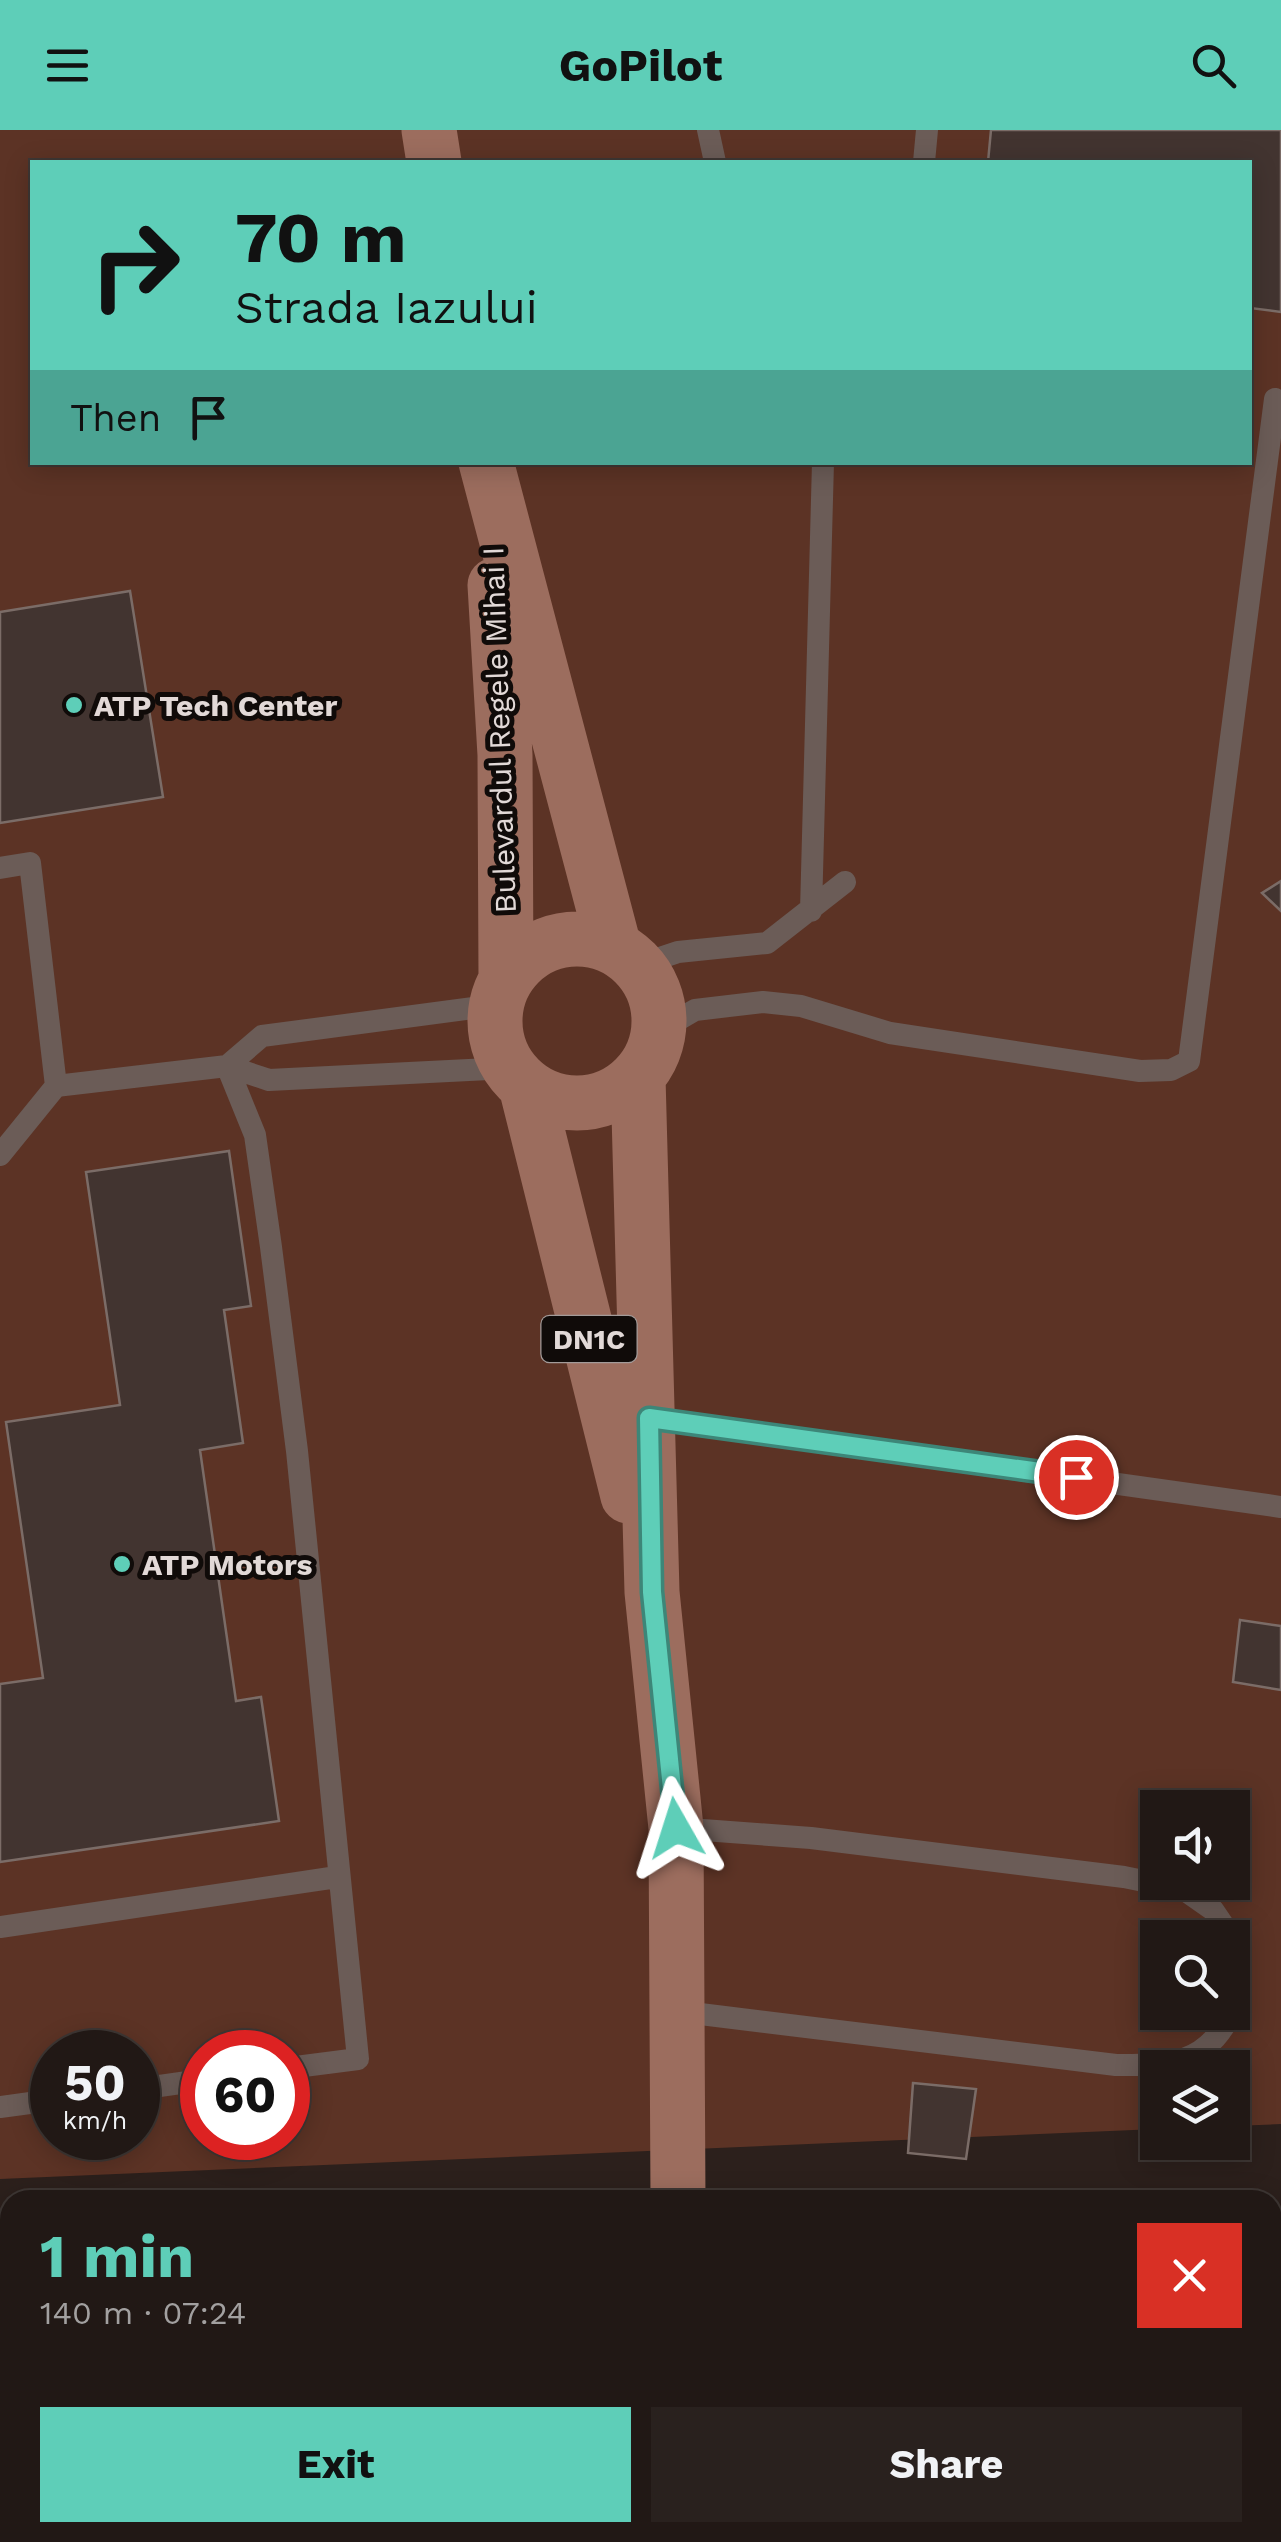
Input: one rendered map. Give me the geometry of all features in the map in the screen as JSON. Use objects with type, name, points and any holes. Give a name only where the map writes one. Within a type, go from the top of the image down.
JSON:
[{"type":"main road","points":[[428,130],[434,160]]},
{"type":"main road","name":"Bulevardul Regele Mihai I","points":[[488,472],[627,956]]},
{"type":"main road","name":"Bulevardul Regele Mihai I","points":[[488,472],[505,754],[501,991]]},
{"type":"main road","points":[[501,991],[522,959],[542,945],[566,938],[590,939],[627,956]]},
{"type":"main road","name":"DN1C","points":[[627,956],[652,985],[658,1007],[648,1054],[649,1418],[652,1592],[676,1828],[678,2190]]},
{"type":"main road","name":"DN1C","points":[[501,991],[494,1026],[499,1048],[517,1077],[652,1592]]},
{"type":"main road","points":[[517,1077],[548,1098],[571,1104],[596,1102],[618,1092],[648,1054]]},
{"type":"lane","points":[[708,130],[715,160]]},
{"type":"lane","points":[[924,160],[927,130]]},
{"type":"lane","points":[[648,1054],[695,1010],[763,1002],[801,1006],[890,1033],[1140,1072],[1171,1070],[1189,1061],[1274,471],[1278,397],[1252,396]]},
{"type":"lane","points":[[811,911],[822,465]]},
{"type":"lane","points":[[0,868],[30,863],[56,1086]]},
{"type":"lane","points":[[627,956],[766,943],[845,882]]},
{"type":"lane","points":[[227,1066],[262,1036],[501,991]]},
{"type":"lane","points":[[227,1066],[255,1135],[268,1228],[297,1451],[358,2059],[310,2065]]},
{"type":"lane","points":[[0,1155],[56,1086],[227,1066],[269,1080],[517,1077]]},
{"type":"lane","points":[[649,1418],[692,1421],[1281,1508]]},
{"type":"lane","points":[[676,1828],[811,1838],[1124,1876],[1182,1888],[1213,1910],[1220,1920]]},
{"type":"lane","points":[[0,1927],[338,1877]]},
{"type":"lane","points":[[676,2011],[1116,2065],[1171,2065],[1208,2048],[1220,2030]]},
{"type":"lane","points":[[0,2107],[30,2103]]},
{"type":"shaded area","points":[[0,130],[1281,130],[1281,2124],[1250,2125],[1250,2050],[1140,2050],[1140,2130],[0,2179]]},
{"type":"building","points":[[991,130],[1281,130],[1281,312],[1252,308],[1252,160],[988,160]]},
{"type":"building","name":"ATP Tech Center","points":[[130,591],[163,797],[0,823],[0,612]]},
{"type":"building","points":[[1281,881],[1281,911],[1262,893]]},
{"type":"building","name":"ATP Motors","points":[[229,1151],[251,1306],[224,1310],[243,1443],[200,1450],[236,1701],[261,1697],[279,1821],[0,1862],[0,1684],[43,1678],[6,1422],[120,1405],[86,1172]]},
{"type":"building","points":[[1240,1620],[1281,1626],[1281,1690],[1233,1682]]},
{"type":"building","points":[[913,2083],[976,2089],[966,2159],[908,2153]]},
{"type":"place","name":"ATP Tech Center","points":[[74,705]]},
{"type":"place","name":"ATP Motors","points":[[122,1564]]},
{"type":"route","points":[[676,1828],[652,1592],[649,1418],[1076,1477]]}]
